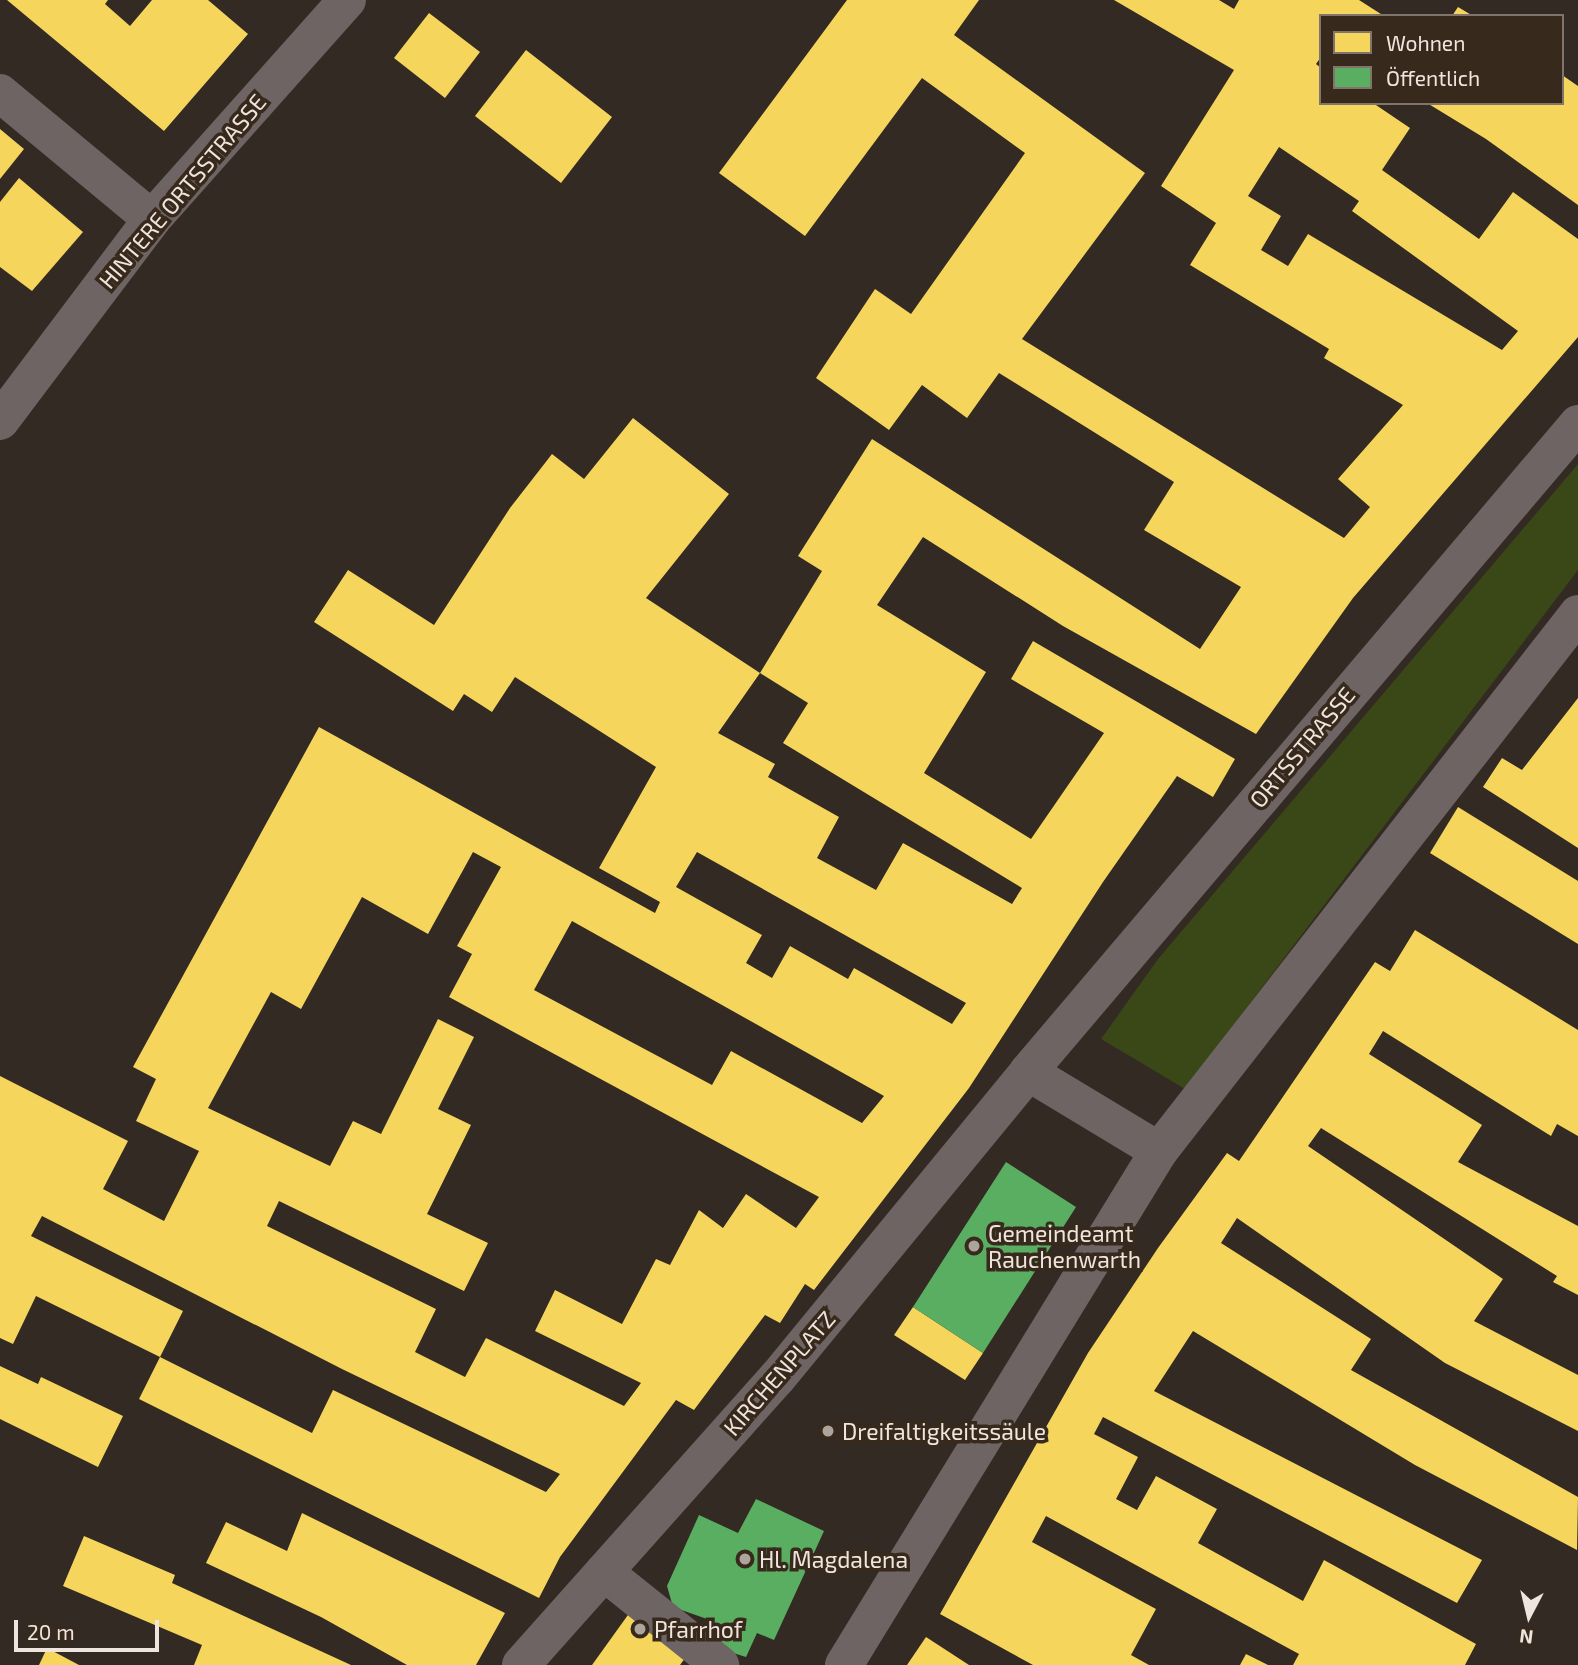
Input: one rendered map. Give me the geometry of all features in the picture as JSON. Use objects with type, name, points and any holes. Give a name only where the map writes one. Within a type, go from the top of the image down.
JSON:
[{"type":"street","name":"HINTERE ORTSSTRASSE","points":[[0,421],[152,219],[347,0]]},
{"type":"street","points":[[0,93],[152,219]]},
{"type":"street","name":"ORTSSTRASSE","points":[[1028,1072],[1578,424]]},
{"type":"street","points":[[844,1665],[1159,1151],[1578,614]]},
{"type":"street","points":[[1028,1072],[1159,1151]]},
{"type":"street","name":"KIRCHENPLATZ","points":[[521,1665],[777,1378],[1028,1072]]},
{"type":"street","points":[[604,1572],[720,1665]]},
{"type":"green space","points":[[1578,464],[1578,570],[1185,1089],[1101,1039],[1158,959]]},
{"type":"building: Wohnen","points":[[7,0],[108,0],[105,4],[130,26],[152,0],[208,0],[248,34],[164,131]]},
{"type":"building: Wohnen","points":[[847,0],[979,0],[954,35],[1145,173],[1022,339],[1344,538],[1370,507],[1338,479],[1403,405],[1324,358],[1329,349],[1190,265],[1216,223],[1161,186],[1234,70],[1114,0],[1219,0],[1234,9],[1239,0],[1359,0],[1381,14],[1319,14],[1319,60],[1316,64],[1319,66],[1319,105],[1376,105],[1410,128],[1382,170],[1479,239],[1513,192],[1578,239],[1578,337],[1353,598],[1256,734],[1063,626],[923,537],[877,605],[986,672],[924,773],[1031,839],[1104,733],[1011,679],[1033,641],[1235,759],[1213,797],[1177,776],[1103,882],[969,1088],[814,1290],[805,1284],[780,1323],[765,1315],[694,1410],[676,1400],[560,1557],[539,1598],[139,1399],[160,1357],[36,1296],[13,1344],[0,1338],[0,1076],[128,1141],[103,1189],[164,1221],[199,1151],[136,1121],[156,1079],[133,1067],[319,727],[655,913],[660,902],[599,868],[656,767],[515,677],[492,712],[464,694],[453,711],[314,622],[348,570],[434,625],[510,508],[552,454],[584,479],[633,418],[729,494],[646,598],[760,673],[822,571],[798,556],[872,439],[1200,649],[1241,587],[1144,530],[1174,482],[999,373],[967,418],[922,385],[889,430],[816,378],[875,289],[911,314],[1025,153],[922,78],[805,236],[719,173]],"holes":[[[1279,147],[1359,201],[1352,211],[1518,331],[1502,350],[1308,234],[1288,266],[1261,250],[1281,216],[1248,196]],[[760,673],[808,703],[783,743],[1022,888],[1012,904],[903,843],[876,890],[817,858],[839,817],[768,777],[775,764],[718,733]],[[473,852],[501,867],[457,946],[472,954],[449,997],[819,1197],[796,1228],[746,1194],[723,1228],[699,1210],[670,1265],[656,1259],[622,1324],[555,1290],[535,1331],[641,1383],[624,1406],[486,1338],[465,1377],[415,1352],[436,1309],[267,1226],[279,1201],[464,1291],[488,1243],[427,1214],[471,1125],[438,1109],[474,1037],[438,1019],[381,1134],[353,1121],[330,1166],[208,1108],[271,992],[301,1009],[362,897],[428,934]],[[697,852],[966,1003],[952,1024],[854,968],[848,979],[790,946],[772,978],[746,963],[762,935],[676,887]],[[572,921],[884,1096],[862,1123],[731,1051],[712,1085],[534,990]],[[42,1216],[342,1369],[560,1474],[546,1492],[333,1390],[312,1433],[160,1357],[183,1311],[31,1236]]]},
{"type":"building: Wohnen","points":[[1458,7],[1470,14],[1453,14]]},
{"type":"building: Wohnen","points":[[429,13],[480,52],[445,98],[394,58]]},
{"type":"building: Wohnen","points":[[526,50],[612,117],[561,183],[475,116]]},
{"type":"building: Wohnen","points":[[1564,76],[1578,86],[1578,205],[1486,139],[1430,105],[1564,105]]},
{"type":"building: Wohnen","points":[[0,129],[24,149],[0,179]]},
{"type":"building: Wohnen","points":[[19,178],[83,232],[32,291],[0,267],[0,202]]},
{"type":"building: Wohnen","points":[[1578,698],[1578,848],[1483,787],[1502,758],[1522,770]]},
{"type":"building: Wohnen","points":[[1458,807],[1578,881],[1578,944],[1430,853]]},
{"type":"building: Wohnen","points":[[1415,930],[1578,1030],[1578,1136],[1557,1124],[1551,1136],[1383,1031],[1369,1054],[1482,1125],[1458,1162],[1578,1226],[1578,1295],[1553,1282],[1557,1276],[1321,1128],[1308,1146],[1503,1279],[1474,1321],[1578,1375],[1578,1431],[1445,1363],[1237,1218],[1221,1243],[1371,1339],[1351,1370],[1578,1497],[1577,1550],[1415,1465],[1193,1331],[1154,1391],[1482,1560],[1457,1603],[1103,1417],[1094,1434],[1138,1457],[1116,1499],[1137,1510],[1156,1476],[1217,1509],[1198,1543],[1303,1601],[1324,1560],[1476,1644],[1465,1665],[1293,1665],[1299,1654],[1046,1516],[1032,1542],[1156,1609],[1131,1655],[1149,1665],[1033,1665],[940,1614],[1088,1353],[1158,1248],[1227,1153],[1239,1161],[1375,962],[1390,971]]},
{"type":"building: Wohnen","points":[[913,1307],[983,1353],[965,1380],[894,1335]]},
{"type":"building: Wohnen","points":[[0,1366],[38,1384],[41,1377],[123,1416],[98,1467],[0,1419]]},
{"type":"building: Wohnen","points":[[302,1513],[505,1613],[476,1665],[407,1665],[321,1617],[206,1563],[226,1522],[287,1551]]},
{"type":"building: Wohnen","points":[[84,1536],[175,1575],[172,1583],[351,1665],[194,1665],[202,1645],[63,1586]]},
{"type":"building: Wohnen","name":"Pfarrhof","points":[[633,1608],[691,1650],[680,1665],[592,1665]]},
{"type":"building: Wohnen","points":[[926,1637],[969,1665],[907,1665]]},
{"type":"building: Wohnen","points":[[47,1648],[79,1665],[39,1665]]},
{"type":"building: Wohnen","points":[[1246,1654],[1268,1665],[1240,1665]]},
{"type":"building: Öffentlich","points":[[1006,1162],[1076,1207],[983,1353],[913,1307]]},
{"type":"building: Öffentlich","name":"Hl. Magdalena","points":[[756,1499],[824,1531],[774,1640],[757,1633],[746,1657],[704,1644],[707,1619],[673,1607],[667,1586],[699,1515],[738,1533]]},
{"type":"place","name":"Gemeindeamt Rauchenwarth","points":[[974,1246]]},
{"type":"place","name":"Dreifaltigkeitssäule","points":[[828,1431]]},
{"type":"place","name":"Hl. Magdalena","points":[[745,1559]]},
{"type":"place","name":"Pfarrhof","points":[[640,1629]]}]
